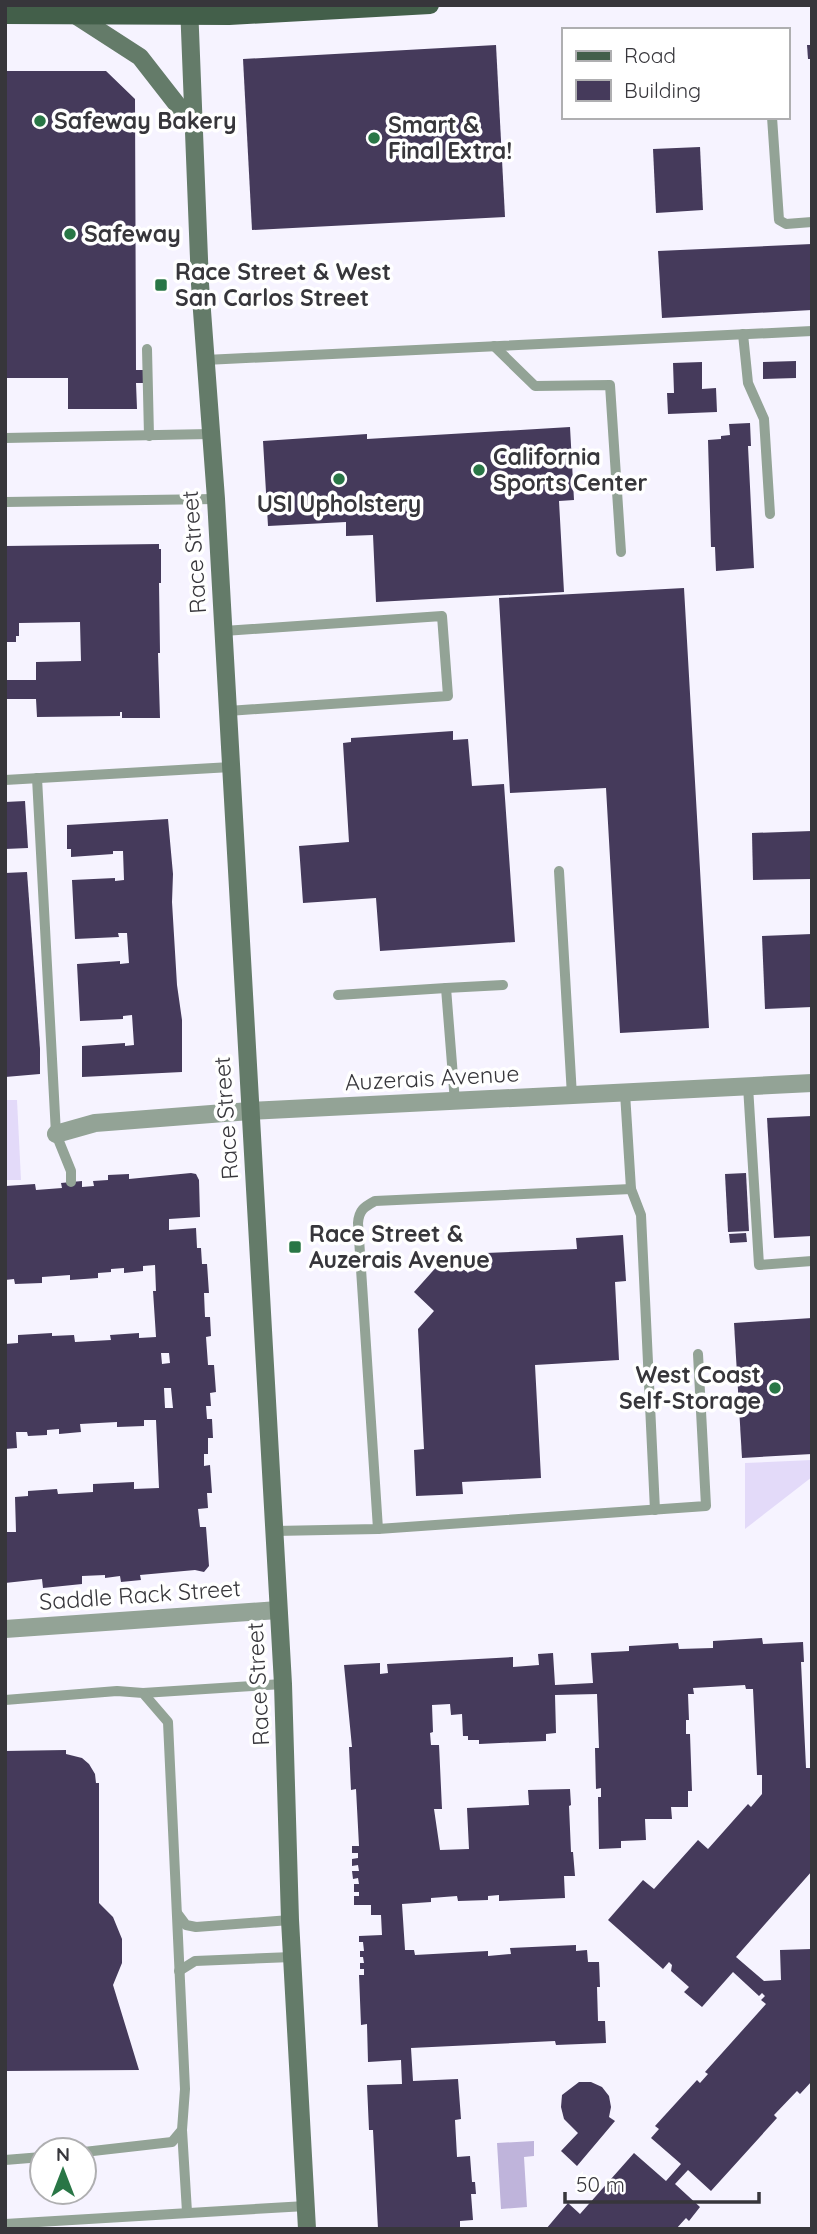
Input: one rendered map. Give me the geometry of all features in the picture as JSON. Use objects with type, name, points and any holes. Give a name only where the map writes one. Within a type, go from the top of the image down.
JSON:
[{"type":"main road","points":[[5,15],[430,5]]},
{"type":"main road","name":"Race Street","points":[[190,11],[205,360],[216,499],[283,1684],[290,1920],[307,2229]]},
{"type":"main road","points":[[75,15],[140,57],[193,125]]},
{"type":"street","name":"Auzerais Avenue","points":[[57,1134],[94,1123],[250,1111],[812,1083]]},
{"type":"street","name":"Saddle Rack Street","points":[[5,1629],[278,1610]]},
{"type":"lane","points":[[772,119],[779,220],[786,223],[812,222]]},
{"type":"lane","points":[[205,360],[812,331]]},
{"type":"lane","points":[[744,334],[748,383],[764,419],[770,514]]},
{"type":"lane","points":[[495,346],[535,386],[610,386],[621,552]]},
{"type":"lane","points":[[147,349],[149,436]]},
{"type":"lane","points":[[5,438],[210,434]]},
{"type":"lane","points":[[5,502],[216,499]]},
{"type":"lane","points":[[223,631],[442,616],[448,696],[228,710]]},
{"type":"lane","points":[[5,780],[231,767]]},
{"type":"lane","points":[[37,778],[57,1134],[71,1171],[71,1182]]},
{"type":"lane","points":[[559,871],[572,1096]]},
{"type":"lane","points":[[338,995],[503,985]]},
{"type":"lane","points":[[446,988],[455,1102]]},
{"type":"lane","points":[[748,1086],[759,1265],[812,1261]]},
{"type":"lane","points":[[625,1093],[631,1189],[641,1215],[655,1510]]},
{"type":"lane","points":[[378,1529],[358,1223],[363,1208],[375,1201],[631,1189]]},
{"type":"lane","points":[[274,1531],[378,1529],[706,1506],[698,1354]]},
{"type":"lane","points":[[5,1700],[117,1691],[143,1693],[283,1684]]},
{"type":"lane","points":[[143,1693],[168,1722],[185,2089],[182,2130],[187,2212]]},
{"type":"lane","points":[[176,1912],[186,1925],[196,1927],[290,1920]]},
{"type":"lane","points":[[179,1972],[195,1961],[292,1957]]},
{"type":"lane","points":[[98,2150],[172,2142],[182,2130]]},
{"type":"lane","points":[[5,2160],[28,2158]]},
{"type":"lane","points":[[5,2224],[306,2206]]},
{"type":"shaded area","points":[[5,1100],[17,1100],[21,1180],[5,1180]]},
{"type":"shaded area","points":[[812,1460],[812,1477],[745,1529],[745,1463]]},
{"type":"shaded area","points":[[534,2141],[534,2156],[524,2157],[527,2207],[501,2209],[497,2143]]},
{"type":"building","name":"Smart & Final Extra!","points":[[496,45],[505,217],[252,230],[243,59]]},
{"type":"building","points":[[807,45],[812,45],[812,59],[808,59]]},
{"type":"building","name":"Safeway","points":[[5,71],[106,71],[135,99],[136,370],[147,370],[147,383],[136,383],[137,409],[68,409],[68,378],[5,378]]},
{"type":"building","points":[[700,147],[703,210],[656,213],[653,149]]},
{"type":"building","points":[[812,244],[812,310],[662,318],[658,251]]},
{"type":"building","points":[[796,361],[796,378],[763,379],[763,362]]},
{"type":"building","points":[[702,362],[702,389],[716,388],[717,412],[668,414],[667,393],[674,393],[673,363]]},
{"type":"building","points":[[750,423],[751,446],[748,446],[754,568],[716,571],[715,547],[711,547],[708,440],[730,435],[729,424]]},
{"type":"building","points":[[570,427],[574,500],[559,501],[564,592],[376,602],[373,535],[346,536],[346,522],[268,526],[263,441],[367,434],[367,439]]},
{"type":"building","points":[[159,544],[160,718],[122,718],[122,712],[120,716],[37,717],[36,699],[5,699],[5,680],[36,680],[36,662],[81,661],[80,622],[19,623],[16,642],[5,642],[5,546]]},
{"type":"building","points":[[684,588],[709,1028],[620,1033],[606,788],[510,793],[499,598]]},
{"type":"building","points":[[453,731],[453,740],[468,739],[472,786],[504,784],[515,942],[380,951],[376,898],[303,903],[299,846],[349,842],[343,743],[351,742],[351,738]]},
{"type":"building","points":[[25,801],[28,848],[5,849],[5,802]]},
{"type":"building","points":[[168,819],[177,985],[182,1020],[182,1072],[82,1077],[82,1046],[125,1043],[125,1046],[134,1045],[132,1015],[123,1016],[123,1019],[80,1021],[77,964],[120,961],[120,964],[129,963],[127,933],[118,933],[119,937],[75,939],[72,880],[124,880],[123,851],[71,857],[71,849],[67,849],[67,825]]},
{"type":"building","points":[[812,831],[812,879],[753,880],[752,833]]},
{"type":"building","points":[[27,872],[40,1074],[5,1077],[5,873]]},
{"type":"building","points":[[812,934],[812,1007],[765,1009],[762,936]]},
{"type":"building","points":[[812,1116],[812,1236],[774,1238],[767,1118]]},
{"type":"building","points":[[191,1173],[196,1174],[199,1180],[200,1217],[169,1219],[169,1230],[196,1228],[197,1248],[201,1248],[202,1264],[207,1264],[209,1293],[204,1293],[205,1317],[210,1317],[211,1336],[206,1337],[208,1365],[214,1365],[216,1392],[210,1393],[211,1406],[206,1406],[207,1419],[212,1419],[213,1438],[208,1438],[208,1454],[204,1454],[204,1466],[210,1465],[212,1493],[207,1493],[208,1508],[198,1509],[200,1527],[206,1527],[209,1566],[204,1572],[195,1570],[140,1575],[141,1580],[121,1582],[120,1576],[105,1578],[105,1575],[82,1576],[82,1584],[43,1588],[42,1579],[5,1583],[5,1532],[16,1532],[15,1497],[28,1496],[28,1491],[57,1489],[58,1494],[93,1492],[93,1484],[134,1482],[134,1489],[159,1488],[156,1420],[144,1420],[144,1426],[117,1427],[117,1422],[80,1424],[81,1432],[59,1434],[59,1429],[47,1430],[47,1435],[28,1436],[27,1432],[16,1432],[17,1448],[5,1449],[5,1344],[18,1343],[18,1335],[52,1333],[52,1336],[74,1335],[75,1342],[111,1340],[110,1335],[139,1333],[139,1338],[156,1337],[153,1291],[156,1291],[155,1265],[143,1266],[143,1271],[124,1273],[124,1268],[111,1269],[111,1272],[98,1273],[98,1278],[70,1280],[70,1275],[42,1277],[42,1283],[15,1284],[14,1279],[5,1280],[6,1186],[35,1184],[36,1190],[62,1188],[61,1183],[82,1181],[82,1187],[94,1186],[93,1181],[108,1180],[108,1175],[129,1174],[129,1179]],"holes":[[[161,1353],[169,1353],[170,1363],[162,1364]],[[164,1388],[171,1388],[173,1408],[165,1408]]]},
{"type":"building","points":[[746,1173],[749,1231],[728,1232],[725,1174]]},
{"type":"building","points":[[746,1233],[747,1242],[730,1243],[729,1234]]},
{"type":"building","points":[[623,1235],[626,1281],[615,1282],[619,1360],[535,1365],[541,1478],[462,1482],[463,1494],[416,1496],[414,1450],[424,1449],[418,1329],[434,1311],[414,1292],[448,1254],[468,1273],[486,1253],[577,1249],[576,1238]]},
{"type":"building","name":"West Coast Self-Storage","points":[[812,1318],[812,1454],[742,1458],[734,1323]]},
{"type":"building","points":[[762,1638],[763,1644],[803,1642],[804,1662],[801,1662],[806,1768],[812,1768],[812,1871],[736,1957],[764,1981],[781,1980],[780,1950],[812,1949],[812,2081],[800,2094],[797,2091],[774,2115],[777,2118],[711,2191],[688,2170],[675,2184],[700,2207],[689,2221],[686,2218],[676,2229],[546,2229],[568,2203],[580,2214],[634,2153],[666,2181],[681,2164],[651,2138],[659,2129],[655,2126],[697,2080],[700,2083],[708,2074],[705,2072],[766,2004],[761,2000],[765,1996],[762,1993],[759,1996],[733,1972],[702,2007],[684,1992],[689,1987],[671,1971],[672,1965],[669,1962],[663,1969],[608,1920],[643,1880],[654,1889],[698,1840],[708,1849],[748,1804],[751,1807],[762,1794],[762,1775],[757,1775],[753,1689],[746,1689],[745,1685],[693,1688],[694,1694],[688,1694],[689,1720],[686,1720],[686,1734],[690,1734],[692,1791],[688,1791],[688,1807],[671,1807],[672,1819],[645,1819],[646,1840],[621,1841],[621,1848],[599,1849],[598,1797],[601,1797],[601,1788],[596,1789],[595,1748],[599,1748],[597,1694],[555,1695],[556,1733],[546,1734],[546,1741],[479,1744],[479,1740],[468,1740],[468,1736],[463,1736],[462,1714],[451,1715],[450,1704],[432,1705],[431,1745],[439,1745],[442,1809],[434,1809],[440,1850],[469,1849],[467,1808],[529,1805],[528,1790],[570,1789],[571,1852],[575,1876],[564,1876],[565,1898],[499,1901],[499,1895],[488,1896],[488,1900],[458,1901],[457,1896],[431,1898],[431,1902],[402,1904],[405,1950],[414,1950],[415,1955],[488,1951],[488,1956],[511,1954],[510,1948],[576,1945],[576,1951],[587,1950],[588,1962],[599,1962],[598,2021],[605,2021],[606,2043],[556,2045],[555,2041],[411,2048],[413,2081],[458,2079],[461,2119],[455,2120],[457,2157],[470,2156],[476,2194],[471,2194],[473,2220],[460,2221],[460,2229],[378,2229],[373,2130],[369,2130],[367,2085],[402,2084],[401,2060],[368,2062],[367,2024],[361,2025],[359,1975],[364,1975],[364,1969],[360,1969],[360,1963],[364,1963],[360,1951],[364,1951],[359,1936],[382,1935],[381,1915],[371,1915],[371,1905],[354,1905],[354,1896],[359,1896],[359,1892],[354,1892],[354,1884],[359,1884],[358,1878],[353,1879],[352,1871],[359,1871],[358,1865],[352,1866],[352,1859],[358,1858],[358,1853],[352,1853],[352,1846],[359,1846],[356,1789],[351,1790],[349,1747],[352,1747],[344,1665],[380,1663],[380,1674],[388,1673],[387,1664],[513,1657],[513,1667],[539,1665],[538,1654],[553,1653],[555,1685],[593,1683],[591,1653],[629,1651],[629,1646],[678,1643],[679,1649],[713,1648],[713,1641]]},
{"type":"building","points":[[66,1750],[66,1754],[82,1758],[89,1764],[95,1774],[96,1783],[99,1783],[99,1903],[113,1917],[122,1939],[122,1963],[113,1985],[139,2070],[5,2071],[5,1751]]},
{"type":"building","points":[[579,2082],[591,2082],[602,2087],[609,2096],[609,2117],[615,2121],[577,2166],[561,2151],[578,2133],[564,2119],[561,2107],[562,2095]]},
{"type":"place","name":"Safeway Bakery","points":[[40,121]]},
{"type":"place","name":"Smart & Final Extra!","points":[[374,138]]},
{"type":"place","name":"Safeway","points":[[70,234]]},
{"type":"place","name":"Race Street & West San Carlos Street","points":[[161,285]]},
{"type":"place","name":"California Sports Center","points":[[479,470]]},
{"type":"place","name":"USI Upholstery","points":[[339,479]]},
{"type":"place","name":"Race Street & Auzerais Avenue","points":[[295,1247]]},
{"type":"place","name":"West Coast Self-Storage","points":[[775,1388]]}]
